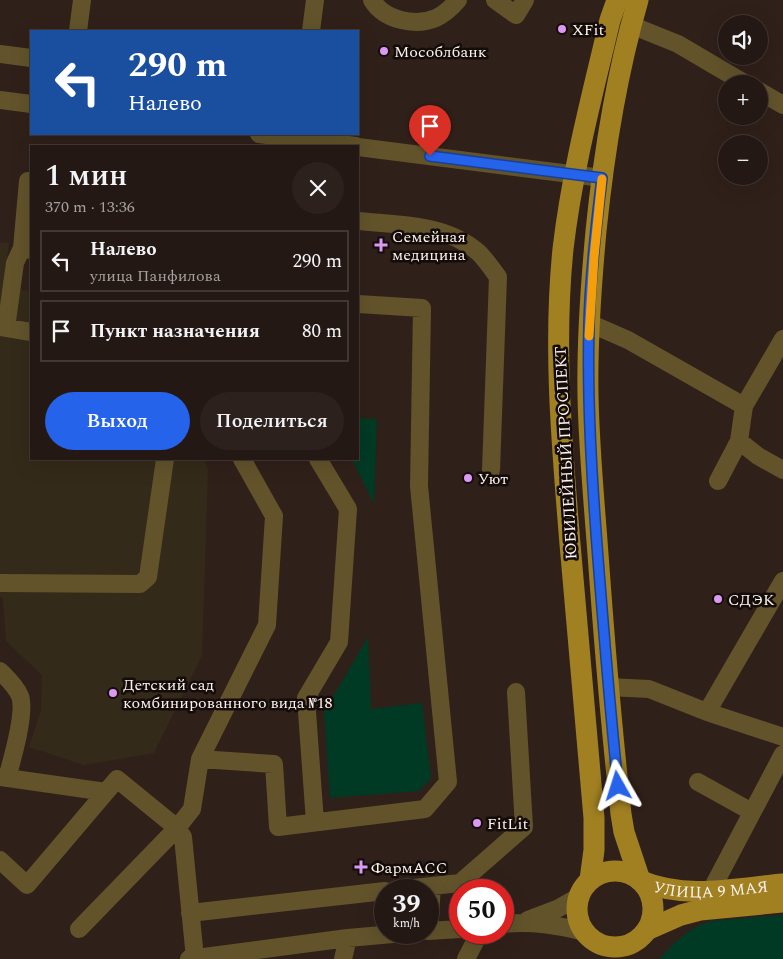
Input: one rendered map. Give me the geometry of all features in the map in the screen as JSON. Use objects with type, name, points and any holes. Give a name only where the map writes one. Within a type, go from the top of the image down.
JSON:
[{"type":"main road","name":"ЮБИЛЕЙНЫЙ ПРОСПЕКТ","points":[[597,959],[578,916],[577,906],[585,888],[594,850],[594,818],[562,450],[559,386],[561,286],[563,250],[573,174],[610,20],[617,0]]},
{"type":"main road","name":"ЮБИЛЕЙНЫЙ ПРОСПЕКТ","points":[[636,959],[652,916],[653,906],[651,896],[640,880],[622,823],[608,687],[590,450],[588,394],[589,324],[602,178],[617,81],[638,0]]},
{"type":"main road","points":[[585,888],[600,874],[610,871],[626,873],[640,880]]},
{"type":"main road","name":"УЛИЦА 9 МАЯ","points":[[640,880],[680,892],[700,892],[783,884]]},
{"type":"main road","name":"УЛИЦА 9 МАЯ","points":[[645,932],[681,915],[700,910],[783,902]]},
{"type":"main road","points":[[588,935],[599,944],[618,947],[627,945],[645,932]]},
{"type":"street","points":[[78,30],[82,0]]},
{"type":"street","points":[[311,30],[315,0]]},
{"type":"street","points":[[372,0],[386,14],[402,21],[419,22],[436,18],[450,9],[458,0]]},
{"type":"street","points":[[495,0],[516,15],[525,0]]},
{"type":"street","points":[[631,25],[678,44],[731,75]]},
{"type":"street","points":[[0,54],[30,58]]},
{"type":"street","points":[[768,96],[783,105]]},
{"type":"street","points":[[0,100],[30,104]]},
{"type":"street","points":[[265,135],[347,145]]},
{"type":"street","points":[[359,146],[602,178]]},
{"type":"street","points":[[30,181],[28,181],[26,249],[15,264],[3,328],[30,332]]},
{"type":"street","points":[[359,221],[430,228],[455,237],[478,253],[498,277],[491,470]]},
{"type":"street","points":[[200,759],[274,764],[278,827],[425,809],[448,782],[419,486],[422,308],[359,304]]},
{"type":"street","points":[[589,324],[628,340],[744,406]]},
{"type":"street","points":[[718,481],[739,441],[744,406],[783,339]]},
{"type":"street","points":[[739,441],[758,456],[783,470]]},
{"type":"street","points":[[0,583],[140,584],[148,577],[165,460]]},
{"type":"street","points":[[79,929],[177,828],[192,809],[200,759],[267,625],[274,516],[243,460]]},
{"type":"street","points":[[315,822],[306,698],[339,642],[348,509],[319,460]]},
{"type":"street","points":[[707,712],[783,581]]},
{"type":"street","points":[[0,671],[8,678],[20,697],[20,718],[3,777],[106,792]]},
{"type":"street","points":[[608,687],[649,689],[707,712],[783,737]]},
{"type":"street","points":[[439,885],[460,883],[524,827],[516,692]]},
{"type":"street","points":[[715,882],[783,754]]},
{"type":"street","points":[[0,860],[27,885],[117,779],[177,828],[182,838],[190,913],[192,959],[374,936]]},
{"type":"street","points":[[698,782],[752,812]]},
{"type":"street","points":[[525,922],[557,909],[585,888]]},
{"type":"street","points":[[190,913],[374,892]]},
{"type":"street","points":[[514,923],[557,925],[588,935]]},
{"type":"street","points":[[343,959],[348,938]]},
{"type":"street","points":[[466,959],[474,944]]},
{"type":"shaded area","points":[[0,242],[9,243],[3,287],[30,291],[30,460],[204,460],[208,469],[202,655],[154,753],[84,765],[29,747],[41,711],[42,675],[6,641],[3,598],[0,597]]},
{"type":"green space","points":[[359,418],[377,419],[374,504],[352,460],[359,460]]},
{"type":"green space","points":[[368,637],[371,709],[422,703],[431,778],[419,791],[330,798],[324,712]]},
{"type":"green space","points":[[783,915],[783,959],[659,959],[682,936],[703,924],[712,921]]},
{"type":"slow traffic","points":[[589,336],[594,257],[602,179]]},
{"type":"place","name":"XFit","points":[[562,29]]},
{"type":"place","name":"Мособлбанк","points":[[384,51]]},
{"type":"place","name":"Семейная медицина","points":[[381,245]]},
{"type":"place","name":"Уют","points":[[468,478]]},
{"type":"place","name":"СДЭК","points":[[718,599]]},
{"type":"place","name":"Детский сад комбинированного вида №18","points":[[113,693]]},
{"type":"place","name":"FitLit","points":[[477,823]]},
{"type":"place","name":"ФармАСС","points":[[361,867]]},
{"type":"route","points":[[430,156],[602,178],[589,324],[588,394],[590,450],[608,687],[618,786]]}]
